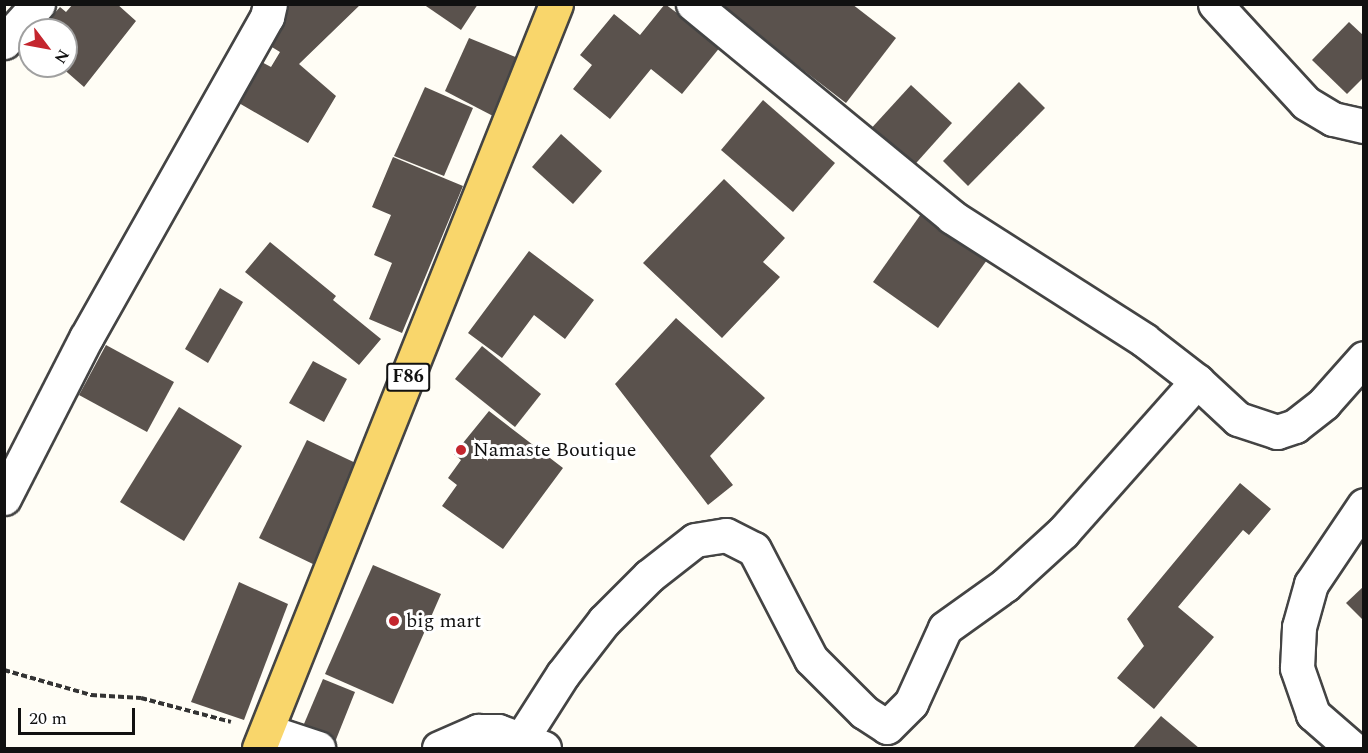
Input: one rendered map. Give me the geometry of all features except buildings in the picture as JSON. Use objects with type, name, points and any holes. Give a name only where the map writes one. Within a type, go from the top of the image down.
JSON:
[{"type":"main road","name":"F86","points":[[263,740],[556,4]]},
{"type":"street","points":[[4,42],[38,4]]},
{"type":"street","points":[[4,498],[86,338],[267,17],[270,4]]},
{"type":"street","points":[[693,4],[952,217],[1061,284],[1197,381],[1238,419],[1277,432],[1295,426],[1324,402],[1364,358]]},
{"type":"street","points":[[1215,4],[1306,103],[1333,119],[1364,126]]},
{"type":"street","points":[[439,748],[478,731],[498,731],[533,743],[563,674],[604,621],[649,576],[694,540],[726,535],[754,549],[811,659],[864,712],[887,727],[911,703],[945,628],[1005,585],[1063,532],[1197,381]]},
{"type":"street","points":[[1352,748],[1313,714],[1298,668],[1299,627],[1311,584],[1361,506]]},
{"type":"street","points":[[263,740],[318,748]]},
{"type":"path","points":[[4,670],[91,695],[141,698],[263,740]]},
{"type":"place","name":"Namaste Boutique","points":[[461,450]]},
{"type":"place","name":"big mart","points":[[394,621]]}]
